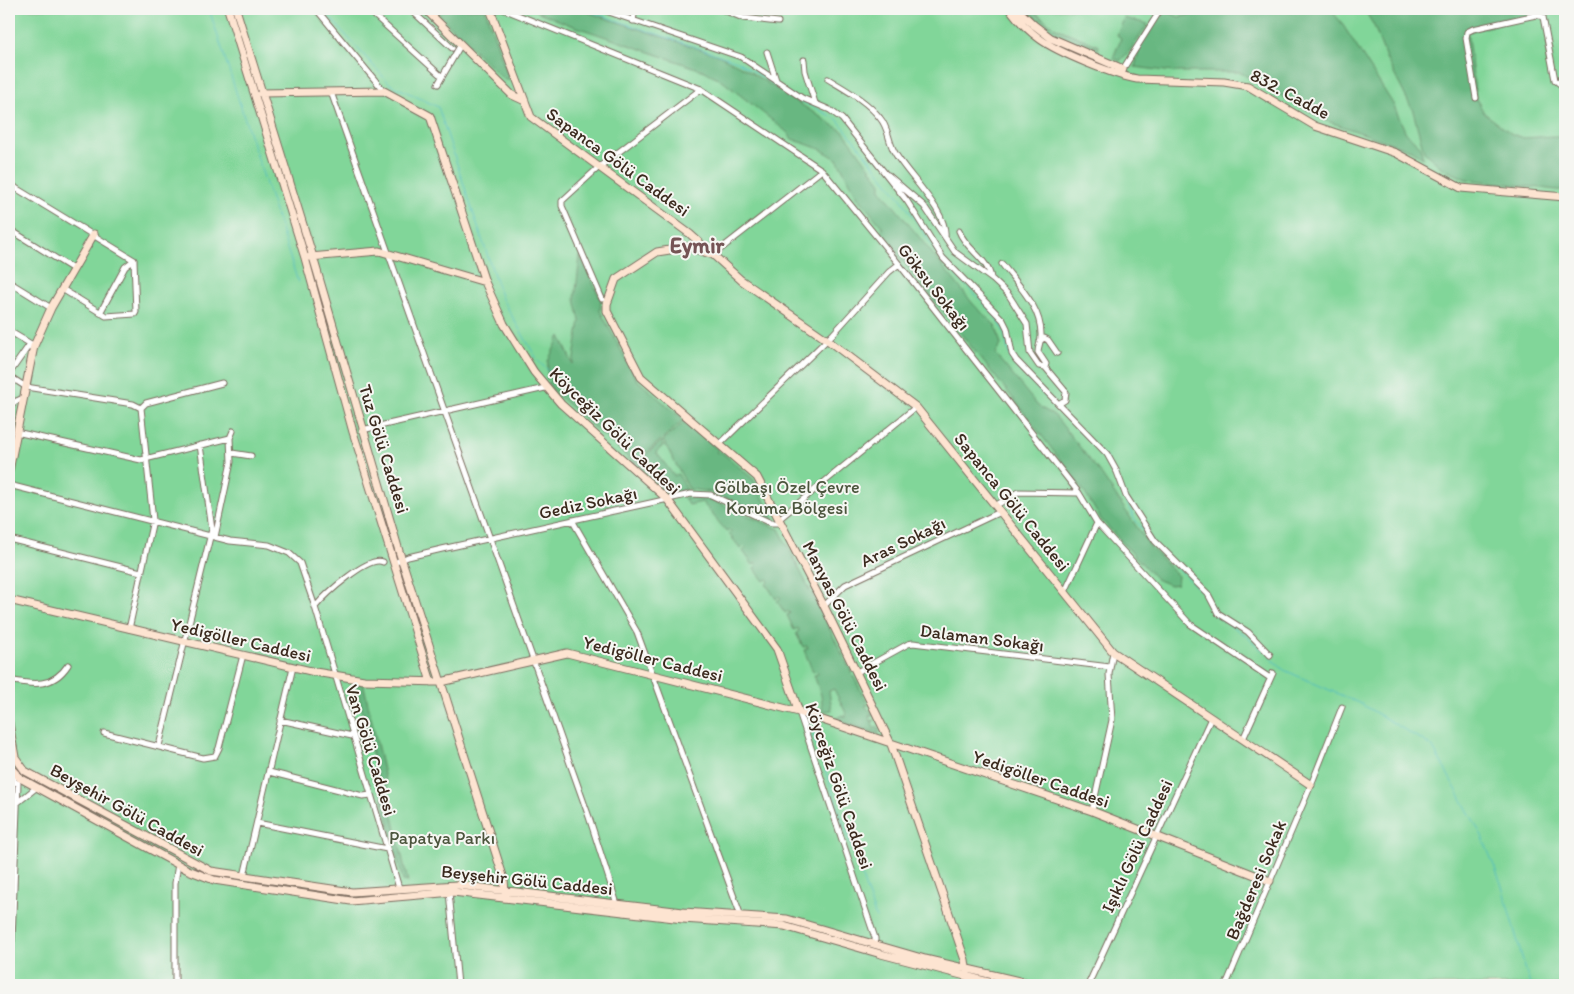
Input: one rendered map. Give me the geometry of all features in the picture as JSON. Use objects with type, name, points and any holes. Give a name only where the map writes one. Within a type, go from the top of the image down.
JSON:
[{"type":"street","name":"Tuz Gölü Caddesi","points":[[228,9],[309,258],[362,430],[431,682]]},
{"type":"street","name":"Tuz Gölü Caddesi","points":[[236,9],[309,258],[353,432],[441,682],[472,777],[505,893]]},
{"type":"street","points":[[316,9],[384,91]]},
{"type":"street","points":[[374,9],[375,16],[439,74]]},
{"type":"street","points":[[410,9],[452,48]]},
{"type":"street","points":[[490,9],[525,101]]},
{"type":"street","name":"Göksu Sokağı","points":[[503,9],[701,89],[822,170],[899,264],[1079,493],[1097,524],[1190,624],[1271,676],[1243,740]]},
{"type":"street","points":[[603,9],[741,57],[802,98],[830,110],[848,124],[907,201],[944,258],[1003,320],[1016,360],[1060,403],[1112,460],[1126,496],[1162,550],[1208,594],[1218,613],[1248,632],[1270,655]]},
{"type":"street","points":[[633,21],[635,9]]},
{"type":"street","points":[[721,9],[743,18],[778,22]]},
{"type":"street","name":"832. Cadde","points":[[1010,9],[1040,40],[1122,70]]},
{"type":"street","name":"832. Cadde","points":[[1017,9],[1047,36],[1130,78],[1224,82],[1248,86],[1315,126],[1396,153],[1461,188],[1565,197]]},
{"type":"street","points":[[1122,70],[1162,9]]},
{"type":"street","points":[[1558,9],[1565,19]]},
{"type":"street","points":[[422,20],[427,11]]},
{"type":"street","name":"Sapanca Gölü Caddesi","points":[[427,11],[460,46],[512,95],[525,101],[531,117],[690,234],[741,280],[826,339],[916,407],[1113,652],[1311,785]]},
{"type":"street","points":[[1476,98],[1466,38],[1467,32],[1472,29],[1536,15],[1543,17],[1555,80],[1560,84],[1565,83]]},
{"type":"street","points":[[438,84],[460,46]]},
{"type":"street","points":[[766,52],[776,81]]},
{"type":"street","points":[[804,60],[805,71],[816,103]]},
{"type":"street","points":[[828,79],[860,99],[881,118],[888,132],[894,152],[943,219],[946,226],[945,237]]},
{"type":"street","points":[[602,299],[562,204],[566,197],[599,166],[701,89]]},
{"type":"street","name":"Köyceğiz Gölü Caddesi","points":[[261,93],[384,91],[430,116],[485,282],[504,324],[545,388],[667,500],[777,649],[874,934],[875,948]]},
{"type":"street","points":[[331,92],[609,874],[617,904]]},
{"type":"street","points":[[713,255],[822,170]]},
{"type":"street","points":[[882,170],[924,206],[955,252],[991,278],[1008,294],[1027,324],[1030,353],[1039,366],[1045,367]]},
{"type":"street","points":[[9,184],[134,260]]},
{"type":"street","points":[[9,198],[15,187]]},
{"type":"street","points":[[9,229],[73,270]]},
{"type":"street","points":[[959,232],[964,242],[982,260],[991,278]]},
{"type":"street","points":[[94,234],[32,345],[9,375],[26,387],[133,404],[141,408]]},
{"type":"street","name":"Sapanca Gölü Caddesi","points":[[689,247],[692,239],[690,234]]},
{"type":"street","name":"Manyas Gölü Caddesi","points":[[713,255],[689,247],[657,252],[619,276],[606,307],[641,377],[756,475],[824,606],[891,744],[967,974]]},
{"type":"street","points":[[309,258],[372,250],[389,253],[485,282]]},
{"type":"street","points":[[100,313],[125,267],[134,260]]},
{"type":"street","points":[[62,289],[100,313],[112,316],[128,316],[136,312],[134,260]]},
{"type":"street","points":[[720,444],[833,334],[888,272],[899,264]]},
{"type":"street","points":[[1002,264],[1023,289],[1032,306],[1040,328],[1038,352],[1046,364],[1045,367],[1066,392],[1066,400],[1060,403]]},
{"type":"street","points":[[9,282],[51,308]]},
{"type":"street","points":[[9,331],[32,345]]},
{"type":"street","points":[[1040,342],[1044,338],[1048,340],[1057,353]]},
{"type":"street","points":[[9,471],[22,399],[26,387],[32,345]]},
{"type":"street","points":[[141,408],[146,403],[222,383]]},
{"type":"street","points":[[362,430],[545,388]]},
{"type":"street","points":[[9,409],[14,402],[22,399]]},
{"type":"street","points":[[779,522],[916,407]]},
{"type":"street","points":[[129,629],[153,520],[141,408]]},
{"type":"street","points":[[159,746],[213,536],[232,454],[230,438],[233,430]]},
{"type":"street","points":[[16,432],[141,460],[230,438]]},
{"type":"street","points":[[200,445],[213,536]]},
{"type":"street","points":[[232,454],[251,456]]},
{"type":"street","name":"Van Gölü Caddesi","points":[[9,485],[213,536],[268,545],[285,550],[296,557],[300,563],[315,607],[334,676],[399,888]]},
{"type":"street","name":"Aras Sokağı","points":[[824,606],[845,585],[998,509],[1018,492],[1079,493]]},
{"type":"street","name":"Gediz Sokağı","points":[[398,561],[490,538],[691,494],[711,495],[779,522]]},
{"type":"street","points":[[572,520],[636,630],[654,674],[741,916]]},
{"type":"street","points":[[1065,592],[1097,524]]},
{"type":"street","points":[[9,539],[141,572]]},
{"type":"street","points":[[315,607],[361,568],[374,560],[383,562]]},
{"type":"street","name":"Yedigöller Caddesi","points":[[9,600],[334,676],[441,682],[567,653],[799,712],[1092,811],[1270,881]]},
{"type":"street","name":"Dalaman Sokağı","points":[[857,672],[913,643],[1110,667]]},
{"type":"street","points":[[1092,811],[1112,720],[1109,674],[1113,652]]},
{"type":"street","points":[[104,733],[203,758],[215,756],[219,748],[243,655]]},
{"type":"street","points":[[9,680],[39,685],[52,681],[68,665]]},
{"type":"street","points":[[244,876],[292,667]]},
{"type":"street","name":"Bağderesi Sokak","points":[[1226,985],[1342,707]]},
{"type":"street","name":"Işıklı Gölü Caddesi","points":[[1088,985],[1211,718]]},
{"type":"street","points":[[280,720],[352,736]]},
{"type":"street","points":[[9,723],[15,757],[20,767],[14,773],[14,782],[11,782],[9,841]]},
{"type":"street","points":[[9,766],[14,773],[37,787],[178,864],[199,871],[214,880],[351,901],[449,892],[505,893],[683,919],[784,926],[875,948]]},
{"type":"street","name":"Beyşehir Gölü Caddesi","points":[[20,767],[29,774],[182,856],[199,871],[211,871],[352,892],[457,885],[505,893],[787,919],[875,948],[967,974],[1036,985]]},
{"type":"street","points":[[269,772],[363,796],[371,795]]},
{"type":"street","points":[[9,943],[12,941],[18,783],[14,782]]},
{"type":"street","points":[[17,803],[37,787]]},
{"type":"street","points":[[257,823],[387,848]]},
{"type":"street","points":[[9,826],[16,828]]},
{"type":"street","points":[[175,985],[175,883],[178,864],[182,856]]},
{"type":"street","points":[[395,897],[399,888],[406,896]]},
{"type":"street","points":[[449,892],[458,985]]},
{"type":"street","points":[[967,974],[1000,985]]},
{"type":"green space","name":"Gölbaşı Özel Çevre Koruma Bölgesi","points":[[9,9],[1565,9],[1565,985],[9,985]]},
{"type":"green space","points":[[433,9],[485,9],[509,79],[503,79]]},
{"type":"green space","points":[[531,9],[575,9],[584,11],[718,55],[744,68],[844,132],[881,183],[881,190],[974,305],[996,326],[1001,345],[995,354],[1038,406],[1055,416],[1101,474],[1151,548],[1178,576],[1177,584],[1170,585],[1156,579],[1101,519],[1081,487],[1019,406],[880,233],[883,228],[858,197],[837,159],[820,149],[792,139],[787,132],[721,80],[705,71],[568,24]]},
{"type":"green space","points":[[1025,9],[1031,9],[1054,27],[1099,46],[1097,51],[1054,33]]},
{"type":"green space","points":[[1161,9],[1179,17],[1228,9],[1330,9],[1341,22],[1393,104],[1406,133],[1420,146],[1423,158],[1411,150],[1327,121],[1239,72],[1173,72],[1135,67],[1142,38]]},
{"type":"green space","points":[[1364,9],[1540,9],[1539,14],[1467,32],[1476,98],[1484,113],[1512,134],[1524,138],[1553,136],[1565,139],[1565,191],[1466,179],[1442,168],[1424,152],[1413,111],[1386,58],[1374,26]]},
{"type":"green space","points":[[1124,18],[1148,24],[1132,48],[1120,61],[1113,58],[1121,38],[1117,35]]},
{"type":"green space","points":[[580,256],[601,300],[600,311],[637,380],[684,420],[634,463],[553,391],[548,383],[551,380],[549,378],[547,380],[548,361],[560,336],[573,364],[580,321],[575,299]]},
{"type":"green space","points":[[686,421],[718,450],[716,452],[720,451],[753,479],[774,519],[712,492],[689,489],[663,440]]},
{"type":"green space","points":[[662,441],[663,446],[656,452],[674,476],[678,474],[687,490],[668,494],[635,464]]},
{"type":"green space","points":[[699,497],[709,499],[779,529],[868,705],[865,706],[873,714],[869,716],[871,721],[875,720],[872,722],[874,729],[878,727],[879,734],[835,719],[842,715],[846,717],[846,713],[834,689],[829,691],[832,710],[823,711],[821,695],[814,675],[818,674],[817,671],[813,672],[804,650],[808,648],[807,646],[803,647],[796,633],[799,631],[798,628],[794,630],[787,615],[790,613],[788,611],[785,613],[777,601],[781,598],[779,596],[776,599],[766,584],[769,581],[767,579],[764,581],[754,568],[757,565],[756,563],[753,565],[743,551],[746,548],[744,546],[741,549],[729,534],[732,532],[730,530],[727,532],[702,502],[689,505],[684,498]]},
{"type":"green space","points":[[356,682],[363,682],[388,792],[381,793]]},
{"type":"green space","points":[[388,795],[408,882],[403,881],[382,796]]},
{"type":"waterway","points":[[209,9],[298,282]]},
{"type":"waterway","points":[[322,9],[390,84],[438,107],[502,299],[538,361],[553,375],[567,396]]},
{"type":"waterway","points":[[583,9],[737,61],[799,100],[837,119],[902,200],[939,256]]},
{"type":"waterway","points":[[943,261],[994,314],[1002,327],[1015,366],[1107,459],[1134,518],[1156,547],[1204,594],[1215,615],[1245,635],[1263,651]]},
{"type":"waterway","points":[[1269,657],[1284,670],[1361,704],[1432,746],[1482,836],[1501,883],[1530,985]]},
{"type":"waterway","points":[[817,726],[813,735],[876,918]]},
{"type":"district","name":"Eymir","points":[[697,245]]},
{"type":"park label","name":"Papatya Parkı","points":[[442,838]]}]
